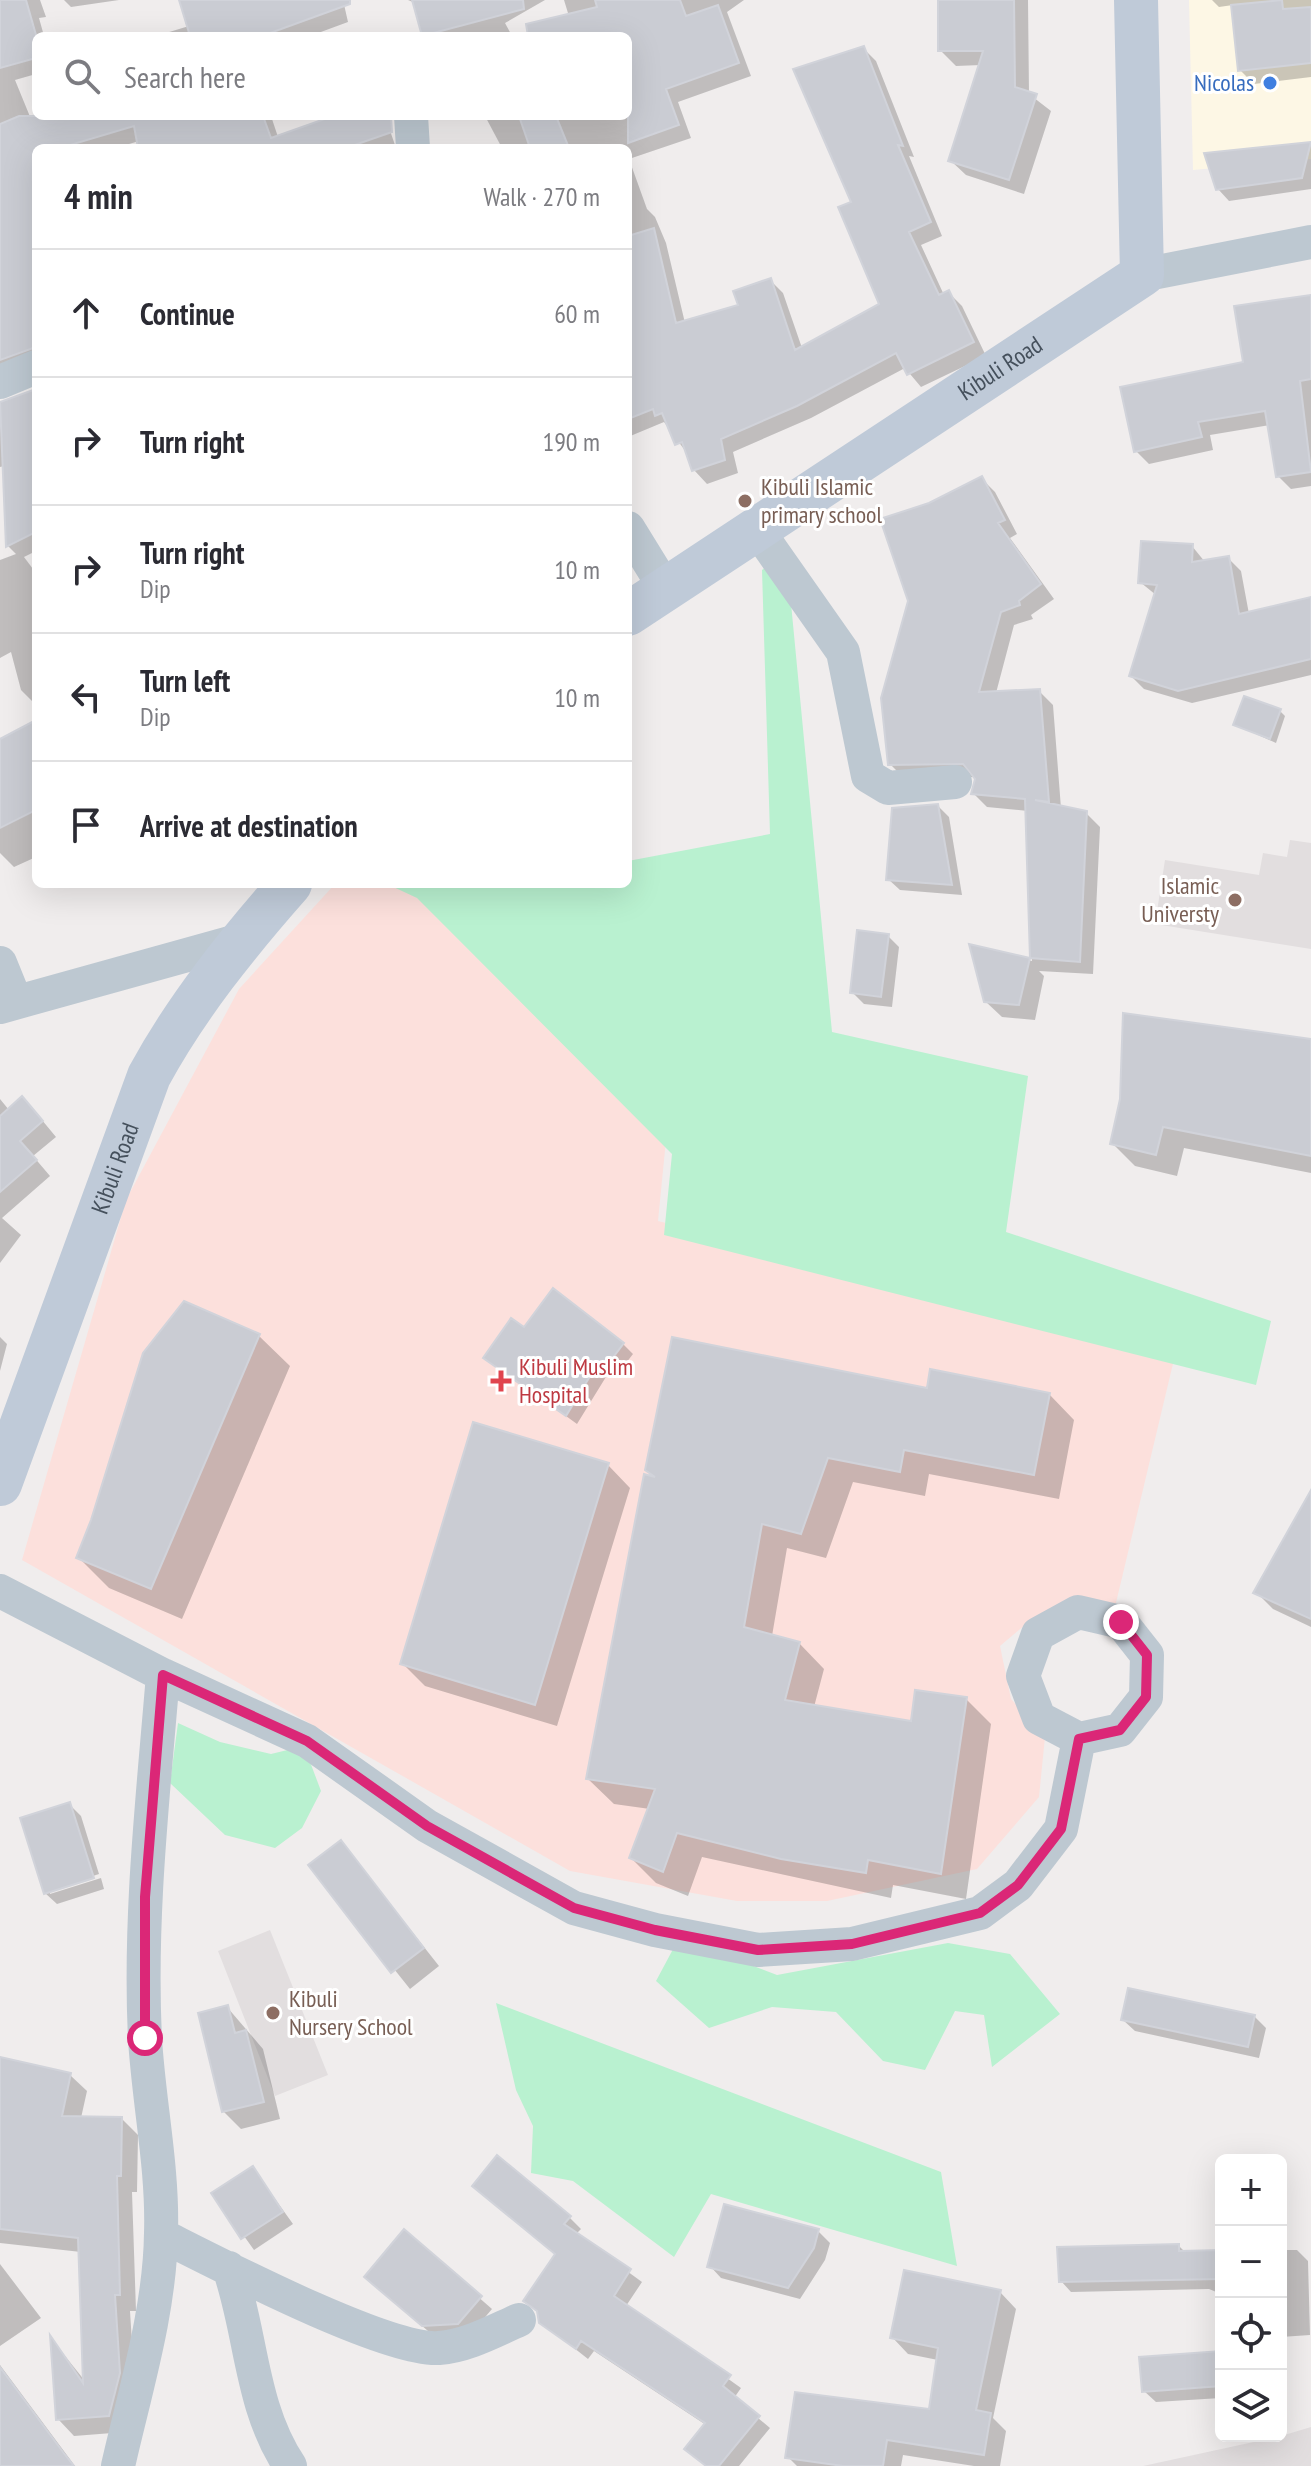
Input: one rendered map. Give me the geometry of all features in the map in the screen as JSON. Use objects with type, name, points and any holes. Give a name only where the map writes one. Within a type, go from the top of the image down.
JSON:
[{"type":"street","points":[[1136,0],[1142,275],[1311,242]]},
{"type":"street","points":[[411,120],[413,144]]},
{"type":"street","name":"Kibuli Road","points":[[632,611],[1142,275]]},
{"type":"street","points":[[0,382],[32,369]]},
{"type":"street","points":[[756,528],[843,652],[868,776],[888,788],[955,782]]},
{"type":"street","points":[[632,534],[665,588]]},
{"type":"street","name":"Kibuli Road","points":[[0,1484],[149,1076],[167,1042],[241,940],[286,888]]},
{"type":"street","points":[[0,963],[7,1004],[241,940]]},
{"type":"street","points":[[0,1591],[163,1675],[307,1741],[427,1826],[574,1908],[655,1930],[758,1950],[852,1944],[980,1913],[1018,1885],[1061,1829],[1079,1739]]},
{"type":"street","points":[[1078,1612],[1121,1622],[1147,1655],[1146,1697],[1120,1730],[1079,1739],[1039,1718],[1023,1676],[1038,1634],[1078,1612]]},
{"type":"street","points":[[118,2466],[146,2343],[161,2235],[159,2171],[145,2038],[145,1897],[163,1675]]},
{"type":"street","points":[[161,2235],[407,2345],[437,2348],[467,2342],[519,2320]]},
{"type":"street","points":[[229,2268],[243,2310],[254,2384],[273,2440],[290,2466]]},
{"type":"shaded area","points":[[1189,0],[1311,0],[1311,159],[1193,170]]},
{"type":"shaded area","name":"Islamic Universty","points":[[1290,840],[1311,843],[1311,949],[1155,924],[1165,860],[1259,875],[1263,853],[1287,857]]},
{"type":"shaded area","name":"Kibuli Muslim Hospital","points":[[331,888],[415,888],[666,1140],[658,1221],[1176,1351],[1115,1607],[1032,1619],[1000,1646],[1011,1699],[1045,1737],[1039,1797],[977,1869],[827,1901],[737,1901],[570,1871],[22,1560],[126,1200],[239,989]],"holes":[[[931,1370],[1050,1393],[1034,1474]]]},
{"type":"shaded area","name":"Kibuli Nursery School","points":[[270,1930],[328,2075],[275,2096],[218,1951]]},
{"type":"shaded area","points":[[1311,2427],[1311,2466],[1143,2466],[1253,2442],[1287,2442],[1287,2434]]},
{"type":"green space","points":[[786,551],[832,1032],[1028,1076],[1006,1232],[1271,1321],[1256,1385],[664,1235],[672,1154],[417,898],[396,888],[632,888],[632,860],[770,834],[762,570]]},
{"type":"green space","points":[[178,1723],[220,1742],[271,1754],[304,1746],[321,1791],[302,1828],[275,1848],[225,1835],[170,1783]]},
{"type":"green space","points":[[679,1938],[777,1975],[948,1943],[1010,1954],[1060,2014],[992,2067],[984,2015],[955,2011],[925,2070],[883,2061],[836,2012],[772,2007],[709,2028],[656,1981]]},
{"type":"green space","points":[[496,2003],[941,2172],[957,2266],[711,2194],[674,2257],[573,2181],[531,2173],[533,2126],[516,2090]]},
{"type":"building","points":[[0,0],[26,0],[35,32],[32,32],[32,59],[0,68]]},
{"type":"building","points":[[179,0],[350,0],[350,4],[273,32],[189,32]]},
{"type":"building","points":[[412,0],[523,0],[524,9],[437,32],[421,32]]},
{"type":"building","points":[[595,0],[680,0],[686,16],[718,5],[739,63],[666,89],[679,125],[628,143],[628,120],[632,120],[632,32],[527,32],[526,24],[597,7]]},
{"type":"building","points":[[938,0],[1014,0],[1015,87],[1037,94],[1009,180],[948,161],[983,51],[938,51]]},
{"type":"building","points":[[1282,0],[1283,9],[1311,7],[1311,63],[1238,71],[1231,5]]},
{"type":"building","points":[[864,46],[903,146],[898,145],[931,222],[909,232],[939,295],[949,290],[974,342],[907,375],[896,353],[797,406],[721,439],[725,460],[692,471],[682,442],[675,445],[662,413],[655,416],[653,409],[632,417],[632,235],[654,228],[676,323],[738,305],[733,291],[771,278],[795,350],[879,304],[838,207],[851,202],[793,69]]},
{"type":"building","points":[[19,116],[32,116],[32,120],[264,120],[271,138],[322,120],[391,120],[392,132],[358,144],[137,144],[134,126],[73,144],[32,144],[32,348],[0,360],[0,124]]},
{"type":"building","points":[[520,120],[558,120],[567,144],[529,144]]},
{"type":"building","points":[[1311,142],[1302,178],[1216,190],[1204,153]]},
{"type":"building","points":[[1311,295],[1311,379],[1300,381],[1311,472],[1276,477],[1265,411],[1198,422],[1202,437],[1134,452],[1120,387],[1243,362],[1234,306]]},
{"type":"building","points":[[32,390],[32,534],[6,547],[0,402]]},
{"type":"building","points":[[982,476],[1005,520],[998,523],[1041,584],[1019,601],[1020,605],[1001,612],[979,692],[1040,689],[1049,802],[1035,800],[1087,811],[1080,962],[1030,958],[1025,799],[971,794],[975,779],[963,764],[888,765],[881,698],[908,601],[880,519],[929,503]]},
{"type":"building","points":[[1141,541],[1193,544],[1192,562],[1229,556],[1239,614],[1311,597],[1311,659],[1178,691],[1129,676],[1157,585],[1138,583]]},
{"type":"building","points":[[1244,696],[1281,709],[1270,739],[1233,725]]},
{"type":"building","points":[[32,722],[32,812],[0,828],[0,739]]},
{"type":"building","points":[[938,804],[952,885],[886,880],[892,808]]},
{"type":"building","points":[[857,930],[889,934],[881,997],[850,993]]},
{"type":"building","points":[[969,944],[1030,958],[1019,1005],[984,1002]]},
{"type":"building","points":[[1123,1013],[1311,1039],[1311,1156],[1163,1127],[1156,1155],[1110,1144],[1120,1099]]},
{"type":"building","points":[[22,1096],[43,1121],[20,1141],[37,1160],[0,1192],[0,1116]]},
{"type":"building","points":[[553,1288],[624,1343],[605,1368],[598,1363],[566,1416],[483,1358],[511,1318],[524,1327]]},
{"type":"building","points":[[184,1301],[260,1334],[151,1589],[76,1558],[91,1520],[143,1353]]},
{"type":"building","points":[[672,1337],[927,1388],[930,1369],[1050,1393],[1034,1475],[904,1450],[900,1472],[828,1458],[801,1534],[762,1524],[744,1627],[800,1642],[785,1700],[911,1721],[915,1690],[967,1697],[941,1874],[868,1860],[866,1873],[781,1859],[677,1833],[663,1872],[629,1858],[655,1789],[586,1779],[644,1474],[655,1477],[645,1470]]},
{"type":"building","points":[[473,1422],[609,1463],[535,1705],[400,1664]]},
{"type":"building","points":[[1311,1490],[1311,1619],[1253,1593]]},
{"type":"building","points":[[70,1802],[94,1878],[44,1894],[20,1818]]},
{"type":"building","points":[[341,1840],[424,1948],[391,1973],[308,1865]]},
{"type":"building","points":[[1128,1988],[1255,2015],[1248,2047],[1121,2020]]},
{"type":"building","points":[[228,2005],[235,2033],[246,2030],[264,2102],[222,2112],[198,2013]]},
{"type":"building","points":[[0,2057],[71,2073],[62,2116],[122,2117],[121,2176],[117,2176],[120,2295],[115,2295],[120,2373],[109,2416],[56,2420],[50,2335],[83,2383],[78,2238],[0,2229]]},
{"type":"building","points":[[497,2155],[571,2216],[564,2224],[631,2269],[614,2296],[731,2375],[723,2386],[760,2416],[719,2466],[706,2466],[684,2449],[705,2423],[581,2341],[576,2349],[539,2323],[537,2311],[523,2301],[555,2254],[472,2186]]},
{"type":"building","points":[[253,2166],[283,2212],[241,2239],[211,2193]]},
{"type":"building","points":[[724,2204],[819,2229],[814,2248],[788,2288],[707,2267]]},
{"type":"building","points":[[404,2229],[482,2296],[458,2324],[422,2326],[364,2277]]},
{"type":"building","points":[[1179,2244],[1179,2251],[1215,2250],[1215,2279],[1059,2282],[1057,2247]]},
{"type":"building","points":[[904,2270],[1001,2290],[976,2410],[991,2413],[984,2455],[887,2440],[883,2466],[843,2466],[785,2458],[795,2392],[929,2409],[938,2348],[890,2338]]},
{"type":"building","points":[[1215,2351],[1215,2386],[1142,2392],[1139,2357]]},
{"type":"building","points":[[0,2367],[63,2452],[74,2466],[0,2466]]},
{"type":"place","name":"Nicolas","points":[[1270,83]]},
{"type":"place","name":"Kibuli Islamic primary school","points":[[745,501]]},
{"type":"place","name":"Islamic Universty","points":[[1235,900]]},
{"type":"place","name":"Kibuli Muslim Hospital","points":[[501,1381]]},
{"type":"place","name":"Kibuli Nursery School","points":[[273,2013]]},
{"type":"route","points":[[145,2038],[145,1897],[163,1675],[307,1741],[427,1826],[574,1908],[655,1930],[758,1950],[852,1944],[980,1913],[1018,1885],[1061,1829],[1079,1739],[1120,1730],[1146,1697],[1147,1655],[1121,1622]]}]
